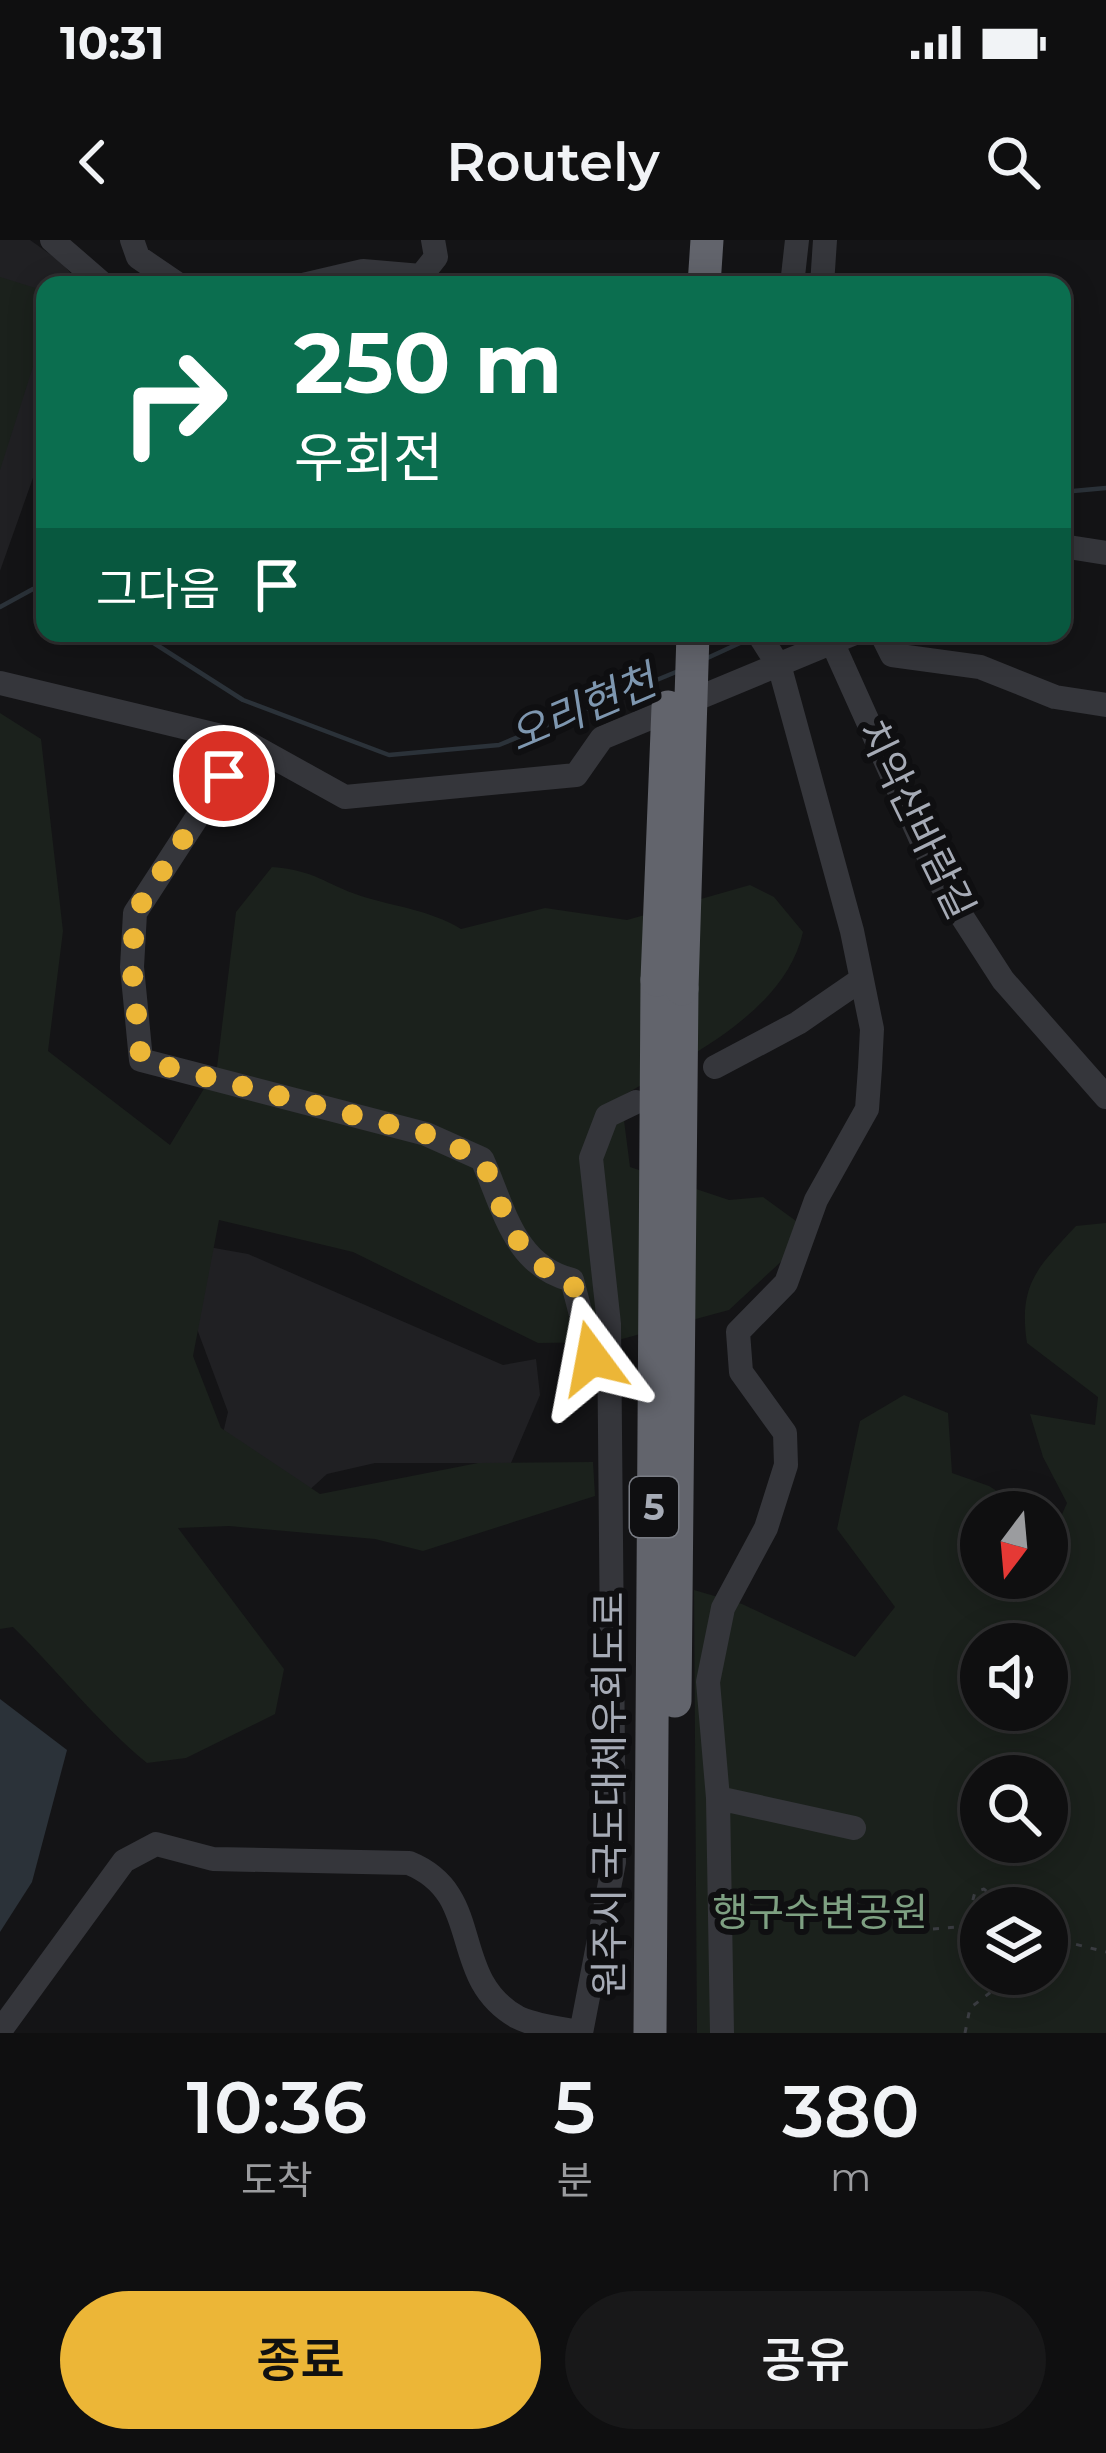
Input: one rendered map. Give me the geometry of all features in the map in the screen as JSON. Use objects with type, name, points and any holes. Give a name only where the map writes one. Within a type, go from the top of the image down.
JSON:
[{"type":"highway","name":"5","points":[[670,985],[671,642]]},
{"type":"highway","name":"5","points":[[670,985],[692,642]]},
{"type":"highway","name":"원주시 국도대체우회도로","points":[[650,2033],[670,985]]},
{"type":"highway","name":"원주시 국도대체우회도로","points":[[670,985],[672,2033]]},
{"type":"street","points":[[52,240],[94,276]]},
{"type":"street","points":[[132,240],[138,257],[166,276]]},
{"type":"street","points":[[422,276],[436,257],[433,240]]},
{"type":"street","points":[[793,276],[797,240]]},
{"type":"street","points":[[823,276],[825,240]]},
{"type":"street","points":[[342,276],[363,271],[411,276]]},
{"type":"street","points":[[1071,547],[1106,553]]},
{"type":"street","points":[[0,683],[246,742],[345,797],[576,775],[602,738],[769,651],[821,642]]},
{"type":"street","name":"치악산바람길","points":[[846,642],[941,884],[1003,980],[1106,1097]]},
{"type":"street","points":[[885,642],[892,655],[980,667],[1055,697],[1106,705]]},
{"type":"street","points":[[722,2033],[718,1798],[707,1682],[713,1635],[766,1528],[786,1465],[785,1433],[741,1372],[738,1332],[786,1282],[816,1200],[867,1109],[872,1029],[769,651]]},
{"type":"street","points":[[246,742],[135,913],[132,968],[141,1060],[426,1134],[482,1159],[523,1254],[551,1275],[572,1280],[592,1358],[610,1356]]},
{"type":"street","points":[[715,1067],[798,1023],[862,979]]},
{"type":"street","points":[[0,2031],[124,1861],[156,1844],[213,1859],[409,1863],[433,1873],[457,1900],[469,1958],[486,1990],[518,2018],[581,2033],[614,1862],[610,1356],[591,1158],[607,1116],[636,1102]]},
{"type":"street","points":[[718,1798],[854,1828]]},
{"type":"path","points":[[933,1929],[960,1929]]},
{"type":"path","points":[[1068,1942],[1106,1952]]},
{"type":"path","points":[[965,2033],[970,2008],[987,1995]]},
{"type":"shaded area","points":[[0,240],[30,240],[73,276],[36,276],[36,469],[0,571]]},
{"type":"shaded area","points":[[203,1246],[248,1254],[503,1365],[536,1359],[540,1395],[511,1463],[375,1463],[327,1474],[294,1504],[220,1446],[228,1412],[184,1294]]},
{"type":"shaded area","points":[[0,1699],[67,1750],[32,1882],[0,1932]]},
{"type":"green space","points":[[0,277],[36,288],[36,357],[0,470]]},
{"type":"green space","points":[[0,713],[41,739],[63,931],[48,1051],[170,1145],[217,1067],[236,912],[272,867],[310,875],[461,929],[545,908],[627,920],[750,885],[774,897],[803,932],[793,961],[755,1009],[702,1049],[621,1097],[630,1167],[729,1200],[763,1197],[796,1221],[785,1258],[729,1310],[611,1342],[538,1343],[353,1252],[219,1220],[193,1356],[221,1428],[320,1494],[478,1463],[593,1462],[595,1496],[423,1551],[375,1539],[229,1526],[178,1528],[284,1669],[275,1714],[186,1758],[147,1763],[13,1627],[0,1629]]},
{"type":"green space","name":"행구수변공원","points":[[1106,1223],[1106,2033],[697,2033],[694,1590],[742,1604],[855,1657],[895,1607],[837,1529],[860,1421],[904,1395],[948,1413],[952,1473],[997,1491],[960,1491],[960,1599],[1068,1599],[1068,1491],[1061,1491],[1043,1457],[1030,1414],[1095,1425],[1098,1397],[1027,1343],[1026,1306],[1041,1265],[1076,1226]]},
{"type":"waterway","name":"오리현천","points":[[1071,491],[1106,488]]},
{"type":"waterway","name":"오리현천","points":[[0,607],[36,590]]},
{"type":"waterway","name":"오리현천","points":[[152,642],[243,700],[389,755],[499,745],[676,672]]},
{"type":"waterway","name":"오리현천","points":[[703,660],[742,642]]},
{"type":"route","points":[[224,776],[135,913],[132,968],[141,1060],[426,1134],[482,1159],[523,1254],[551,1275],[572,1280],[592,1358]]}]
